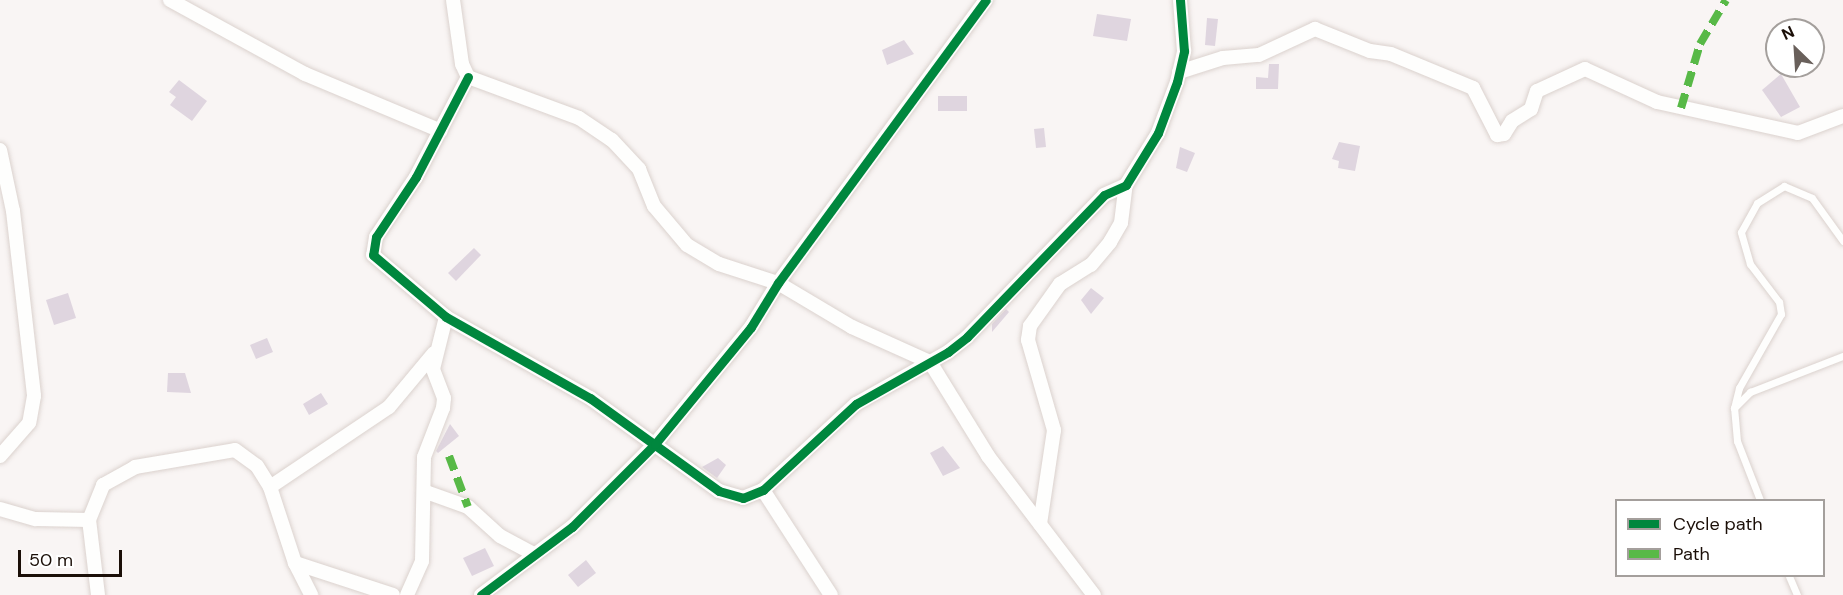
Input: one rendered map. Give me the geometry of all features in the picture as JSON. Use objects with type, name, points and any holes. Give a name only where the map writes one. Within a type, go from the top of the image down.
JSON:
[{"type":"street","points":[[170,0],[305,74],[441,131]]},
{"type":"street","points":[[453,0],[462,64],[468,77],[571,115],[597,129],[627,154],[639,169],[654,206],[687,245],[719,264],[778,283],[852,327],[930,362],[977,441],[1094,595]]},
{"type":"street","points":[[481,595],[572,527],[655,444],[752,327],[778,283],[986,0]]},
{"type":"street","points":[[1040,524],[1054,430],[1028,340],[1030,326],[1060,284],[1091,265],[1110,242],[1121,223],[1126,185],[1158,133],[1179,72],[1184,51],[1180,0]]},
{"type":"street","points":[[1179,72],[1223,58],[1259,55],[1316,29],[1370,51],[1390,54],[1473,88],[1497,135],[1504,134],[1512,121],[1531,109],[1543,87],[1585,69],[1657,102],[1798,133],[1843,116]]},
{"type":"street","points":[[468,77],[441,131],[372,248],[373,255],[385,269],[446,317],[590,399],[735,499],[763,490],[856,404],[930,362],[967,337],[1104,195],[1126,185]]},
{"type":"street","points":[[0,150],[12,211],[34,396],[29,423],[0,456]]},
{"type":"street","points":[[407,595],[422,561],[426,492],[422,474],[426,446],[438,422],[444,398],[434,377],[435,352],[446,317]]},
{"type":"street","points":[[270,488],[389,407],[435,352]]},
{"type":"street","points":[[98,595],[89,520],[103,485],[114,476],[135,466],[211,452],[235,450],[257,466],[270,488],[295,563],[311,595]]},
{"type":"street","points":[[763,490],[831,595]]},
{"type":"street","points":[[426,492],[468,507],[500,536],[534,554]]},
{"type":"street","points":[[0,509],[36,519],[89,520]]},
{"type":"street","points":[[295,563],[393,595]]},
{"type":"lane","points":[[1759,499],[1737,441],[1734,408],[1739,388],[1781,314],[1779,302],[1750,264],[1741,232],[1758,203],[1784,186],[1812,198],[1843,241]]},
{"type":"lane","points":[[1734,408],[1750,392],[1843,356]]},
{"type":"lane","points":[[1789,577],[1797,595]]},
{"type":"building","points":[[1097,14],[1131,19],[1127,41],[1093,36]]},
{"type":"building","points":[[1207,18],[1218,19],[1215,46],[1205,45]]},
{"type":"building","points":[[904,40],[914,54],[887,65],[882,50]]},
{"type":"building","points":[[1269,64],[1279,64],[1278,89],[1256,89],[1256,77],[1268,78]]},
{"type":"building","points":[[1776,78],[1783,78],[1800,107],[1781,117],[1762,90]]},
{"type":"building","points":[[179,80],[207,101],[192,121],[170,105],[176,97],[169,92]]},
{"type":"building","points":[[938,96],[967,96],[967,111],[938,111]]},
{"type":"building","points":[[1044,128],[1046,147],[1036,148],[1034,129]]},
{"type":"building","points":[[1339,142],[1360,146],[1355,171],[1338,168],[1339,161],[1332,159]]},
{"type":"building","points":[[1180,147],[1195,153],[1187,172],[1176,168]]},
{"type":"building","points":[[474,248],[481,255],[456,281],[448,273]]},
{"type":"building","points":[[1091,288],[1104,298],[1091,314],[1081,300]]},
{"type":"building","points":[[68,293],[76,318],[54,325],[46,300]]},
{"type":"building","points":[[1006,309],[1009,312],[992,332],[992,324]]},
{"type":"building","points":[[267,338],[273,352],[256,359],[250,345]]},
{"type":"building","points":[[168,373],[185,373],[191,393],[167,392]]},
{"type":"building","points":[[321,393],[328,404],[309,415],[303,404]]},
{"type":"building","points":[[450,424],[459,436],[438,453],[436,451]]},
{"type":"building","points":[[943,446],[960,468],[943,476],[930,453]]},
{"type":"building","points":[[718,458],[726,465],[717,478],[702,467]]},
{"type":"building","points":[[485,548],[494,566],[472,576],[463,558]]},
{"type":"building","points":[[586,560],[596,573],[578,587],[568,575]]},
{"type":"marked path","points":[[1681,108],[1700,44],[1726,0]]},
{"type":"marked path","points":[[449,456],[468,507]]},
{"type":"cycle path","points":[[481,595],[572,527],[655,444],[751,327],[778,283],[986,0]]},
{"type":"cycle path","points":[[468,77],[416,177],[376,237],[373,255],[446,317],[590,398],[719,491],[743,498],[763,490],[856,404],[948,352],[967,337],[1104,195],[1126,185],[1158,133],[1177,82],[1184,51],[1180,0]]}]
